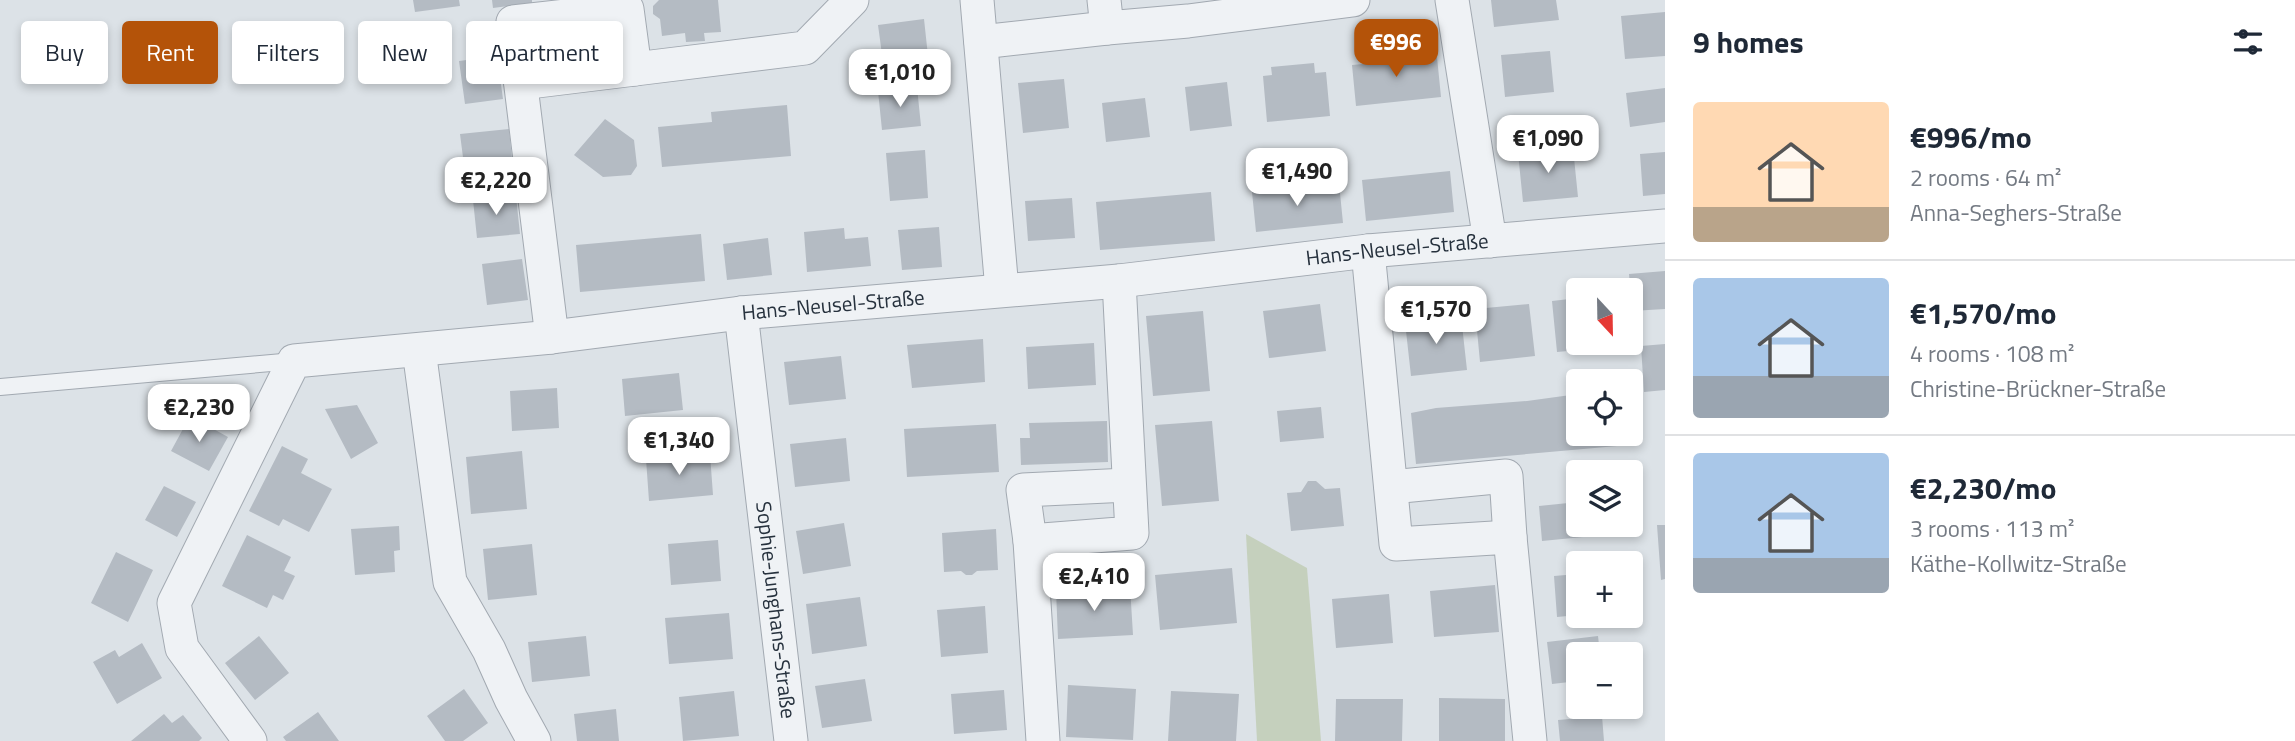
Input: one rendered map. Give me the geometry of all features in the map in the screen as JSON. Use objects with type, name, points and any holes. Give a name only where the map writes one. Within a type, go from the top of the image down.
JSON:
[{"type":"street","points":[[623,70],[806,48],[852,0]]},
{"type":"street","points":[[977,0],[1002,290]]},
{"type":"street","points":[[1452,0],[1490,241]]},
{"type":"street","points":[[981,42],[1105,14],[1188,21],[1334,1]]},
{"type":"street","points":[[522,21],[627,9],[635,69]]},
{"type":"street","points":[[521,84],[552,337]]},
{"type":"street","name":"Hans-Neusel-Straße","points":[[294,361],[552,337],[741,313],[1119,281],[1368,251],[1665,226]]},
{"type":"street","points":[[1368,251],[1396,544],[1510,537]]},
{"type":"street","points":[[1030,541],[1132,533],[1119,281]]},
{"type":"street","name":"Sophie-Junghans-Straße","points":[[741,313],[791,741]]},
{"type":"street","points":[[419,350],[450,582],[489,650],[534,741]]},
{"type":"street","points":[[250,741],[182,648],[174,603],[294,361]]},
{"type":"street","points":[[1391,487],[1506,476],[1530,741]]},
{"type":"street","points":[[1043,741],[1030,541],[1023,490],[1128,485]]},
{"type":"lane","name":"Hans-Neusel-Straße","points":[[0,387],[294,361]]},
{"type":"green space","points":[[1246,534],[1307,568],[1321,741],[1257,741]]},
{"type":"building","points":[[413,0],[459,0],[460,6],[415,12]]},
{"type":"building","points":[[492,0],[532,0],[532,3],[493,8]]},
{"type":"building","points":[[659,0],[718,0],[721,32],[704,33],[705,41],[686,42],[685,33],[662,36],[660,19],[653,14],[653,6]]},
{"type":"building","points":[[1491,0],[1556,0],[1559,20],[1494,27]]},
{"type":"building","points":[[1665,12],[1665,56],[1625,59],[1621,16]]},
{"type":"building","points":[[924,19],[928,56],[883,62],[878,25]]},
{"type":"building","points":[[1418,50],[1418,59],[1437,57],[1441,97],[1356,106],[1352,65],[1374,63],[1373,55]]},
{"type":"building","points":[[1550,51],[1554,92],[1505,97],[1501,55]]},
{"type":"building","points":[[466,60],[466,84],[501,84],[503,99],[465,104],[459,61]]},
{"type":"building","points":[[1314,63],[1315,73],[1326,72],[1330,116],[1267,122],[1263,76],[1272,75],[1271,67]]},
{"type":"building","points":[[1064,79],[1069,128],[1023,133],[1018,83]]},
{"type":"building","points":[[1227,82],[1232,126],[1190,131],[1185,87]]},
{"type":"building","points":[[917,87],[921,126],[882,130],[878,91]]},
{"type":"building","points":[[1665,88],[1665,122],[1630,127],[1626,93]]},
{"type":"building","points":[[1145,98],[1150,137],[1106,142],[1102,103]]},
{"type":"building","points":[[787,105],[791,156],[662,167],[658,127],[712,122],[711,112]]},
{"type":"building","points":[[605,119],[634,140],[637,166],[631,175],[603,177],[574,155]]},
{"type":"building","points":[[509,129],[513,168],[465,173],[460,134]]},
{"type":"building","points":[[1573,148],[1578,197],[1523,202],[1518,153]]},
{"type":"building","points":[[925,150],[928,198],[890,201],[886,153]]},
{"type":"building","points":[[1665,152],[1665,194],[1643,196],[1640,154]]},
{"type":"building","points":[[1450,171],[1454,212],[1366,221],[1362,180]]},
{"type":"building","points":[[1339,183],[1343,223],[1256,232],[1252,192]]},
{"type":"building","points":[[1211,192],[1215,241],[1100,250],[1096,202]]},
{"type":"building","points":[[516,196],[520,234],[477,238],[473,200]]},
{"type":"building","points":[[1072,198],[1075,238],[1028,241],[1025,201]]},
{"type":"building","points":[[939,227],[942,267],[902,270],[898,230]]},
{"type":"building","points":[[844,228],[845,239],[868,237],[871,266],[807,272],[804,232]]},
{"type":"building","points":[[701,234],[705,281],[580,292],[576,245]]},
{"type":"building","points":[[768,238],[772,275],[727,280],[723,244]]},
{"type":"building","points":[[522,259],[528,300],[487,305],[482,264]]},
{"type":"building","points":[[1665,271],[1665,309],[1643,310],[1643,278],[1629,278],[1629,274]]},
{"type":"building","points":[[1566,299],[1566,351],[1557,352],[1552,301]]},
{"type":"building","points":[[1320,304],[1326,351],[1269,358],[1263,311]]},
{"type":"building","points":[[1529,304],[1535,356],[1480,362],[1475,309]]},
{"type":"building","points":[[1203,311],[1210,391],[1153,396],[1146,316]]},
{"type":"building","points":[[1461,316],[1467,370],[1411,376],[1405,322]]},
{"type":"building","points":[[983,339],[985,382],[912,388],[907,345]]},
{"type":"building","points":[[1094,343],[1096,385],[1028,389],[1026,347]]},
{"type":"building","points":[[1665,344],[1665,390],[1644,392],[1643,346]]},
{"type":"building","points":[[841,356],[846,399],[789,405],[784,362]]},
{"type":"building","points":[[679,373],[683,410],[625,416],[622,379]]},
{"type":"building","points":[[557,388],[559,428],[512,431],[510,391]]},
{"type":"building","points":[[1566,396],[1566,446],[1617,446],[1416,464],[1411,413],[1436,408]]},
{"type":"building","points":[[357,405],[378,443],[351,459],[325,409]]},
{"type":"building","points":[[1321,407],[1324,438],[1280,442],[1277,411]]},
{"type":"building","points":[[190,416],[228,437],[209,471],[171,451]]},
{"type":"building","points":[[1107,421],[1108,462],[1021,465],[1020,438],[1030,438],[1029,423]]},
{"type":"building","points":[[1212,421],[1219,501],[1162,506],[1155,425]]},
{"type":"building","points":[[996,424],[999,472],[907,477],[904,429]]},
{"type":"building","points":[[846,438],[850,481],[795,487],[790,444]]},
{"type":"building","points":[[282,446],[308,459],[301,473],[332,489],[309,532],[283,519],[279,526],[249,511]]},
{"type":"building","points":[[522,451],[527,509],[471,514],[466,457]]},
{"type":"building","points":[[710,454],[713,495],[649,501],[646,459]]},
{"type":"building","points":[[1308,481],[1316,481],[1325,489],[1340,488],[1344,526],[1291,531],[1287,493],[1301,492]]},
{"type":"building","points":[[164,486],[196,502],[177,537],[145,520]]},
{"type":"building","points":[[1566,503],[1566,537],[1583,537],[1542,541],[1539,506]]},
{"type":"building","points":[[844,523],[851,566],[803,574],[796,531]]},
{"type":"building","points":[[1657,525],[1665,525],[1665,579],[1661,580]]},
{"type":"building","points":[[399,526],[400,550],[394,551],[395,572],[355,575],[351,529]]},
{"type":"building","points":[[996,529],[998,570],[977,571],[972,575],[961,571],[944,572],[942,533]]},
{"type":"building","points":[[247,535],[291,557],[284,571],[295,576],[283,600],[273,595],[267,608],[222,586]]},
{"type":"building","points":[[718,540],[721,581],[671,585],[668,544]]},
{"type":"building","points":[[532,544],[537,595],[488,600],[483,549]]},
{"type":"building","points":[[116,552],[153,570],[128,622],[91,603]]},
{"type":"building","points":[[1232,568],[1237,623],[1160,630],[1155,575]]},
{"type":"building","points":[[1566,575],[1566,616],[1557,617],[1554,576]]},
{"type":"building","points":[[1495,585],[1499,632],[1434,637],[1430,591]]},
{"type":"building","points":[[1130,586],[1133,635],[1058,639],[1056,590]]},
{"type":"building","points":[[1389,594],[1393,643],[1336,648],[1332,599]]},
{"type":"building","points":[[860,597],[867,646],[812,654],[806,604]]},
{"type":"building","points":[[985,606],[988,653],[941,657],[937,610]]},
{"type":"building","points":[[729,613],[733,659],[669,664],[665,618]]},
{"type":"building","points":[[259,636],[289,673],[255,700],[225,663]]},
{"type":"building","points":[[586,636],[590,676],[532,682],[528,642]]},
{"type":"building","points":[[1598,636],[1599,642],[1566,642],[1566,682],[1552,684],[1547,642]]},
{"type":"building","points":[[142,643],[162,678],[117,704],[93,662],[115,650],[119,657]]},
{"type":"building","points":[[865,679],[872,721],[822,728],[815,686]]},
{"type":"building","points":[[1068,685],[1136,689],[1133,740],[1066,737]]},
{"type":"building","points":[[464,689],[488,723],[463,741],[445,741],[427,716]]},
{"type":"building","points":[[1004,690],[1007,730],[954,734],[951,694]]},
{"type":"building","points":[[734,691],[739,736],[683,741],[679,697]]},
{"type":"building","points":[[1171,691],[1239,694],[1236,741],[1168,741]]},
{"type":"building","points":[[1439,698],[1505,699],[1505,741],[1439,741]]},
{"type":"building","points":[[1336,699],[1403,699],[1402,741],[1335,741]]},
{"type":"building","points":[[616,709],[619,741],[577,741],[574,714]]},
{"type":"building","points":[[318,712],[339,741],[286,741],[283,737]]},
{"type":"building","points":[[164,714],[172,723],[183,715],[202,738],[199,741],[131,741]]},
{"type":"building","points":[[1602,719],[1604,741],[1560,741],[1558,720]]}]
